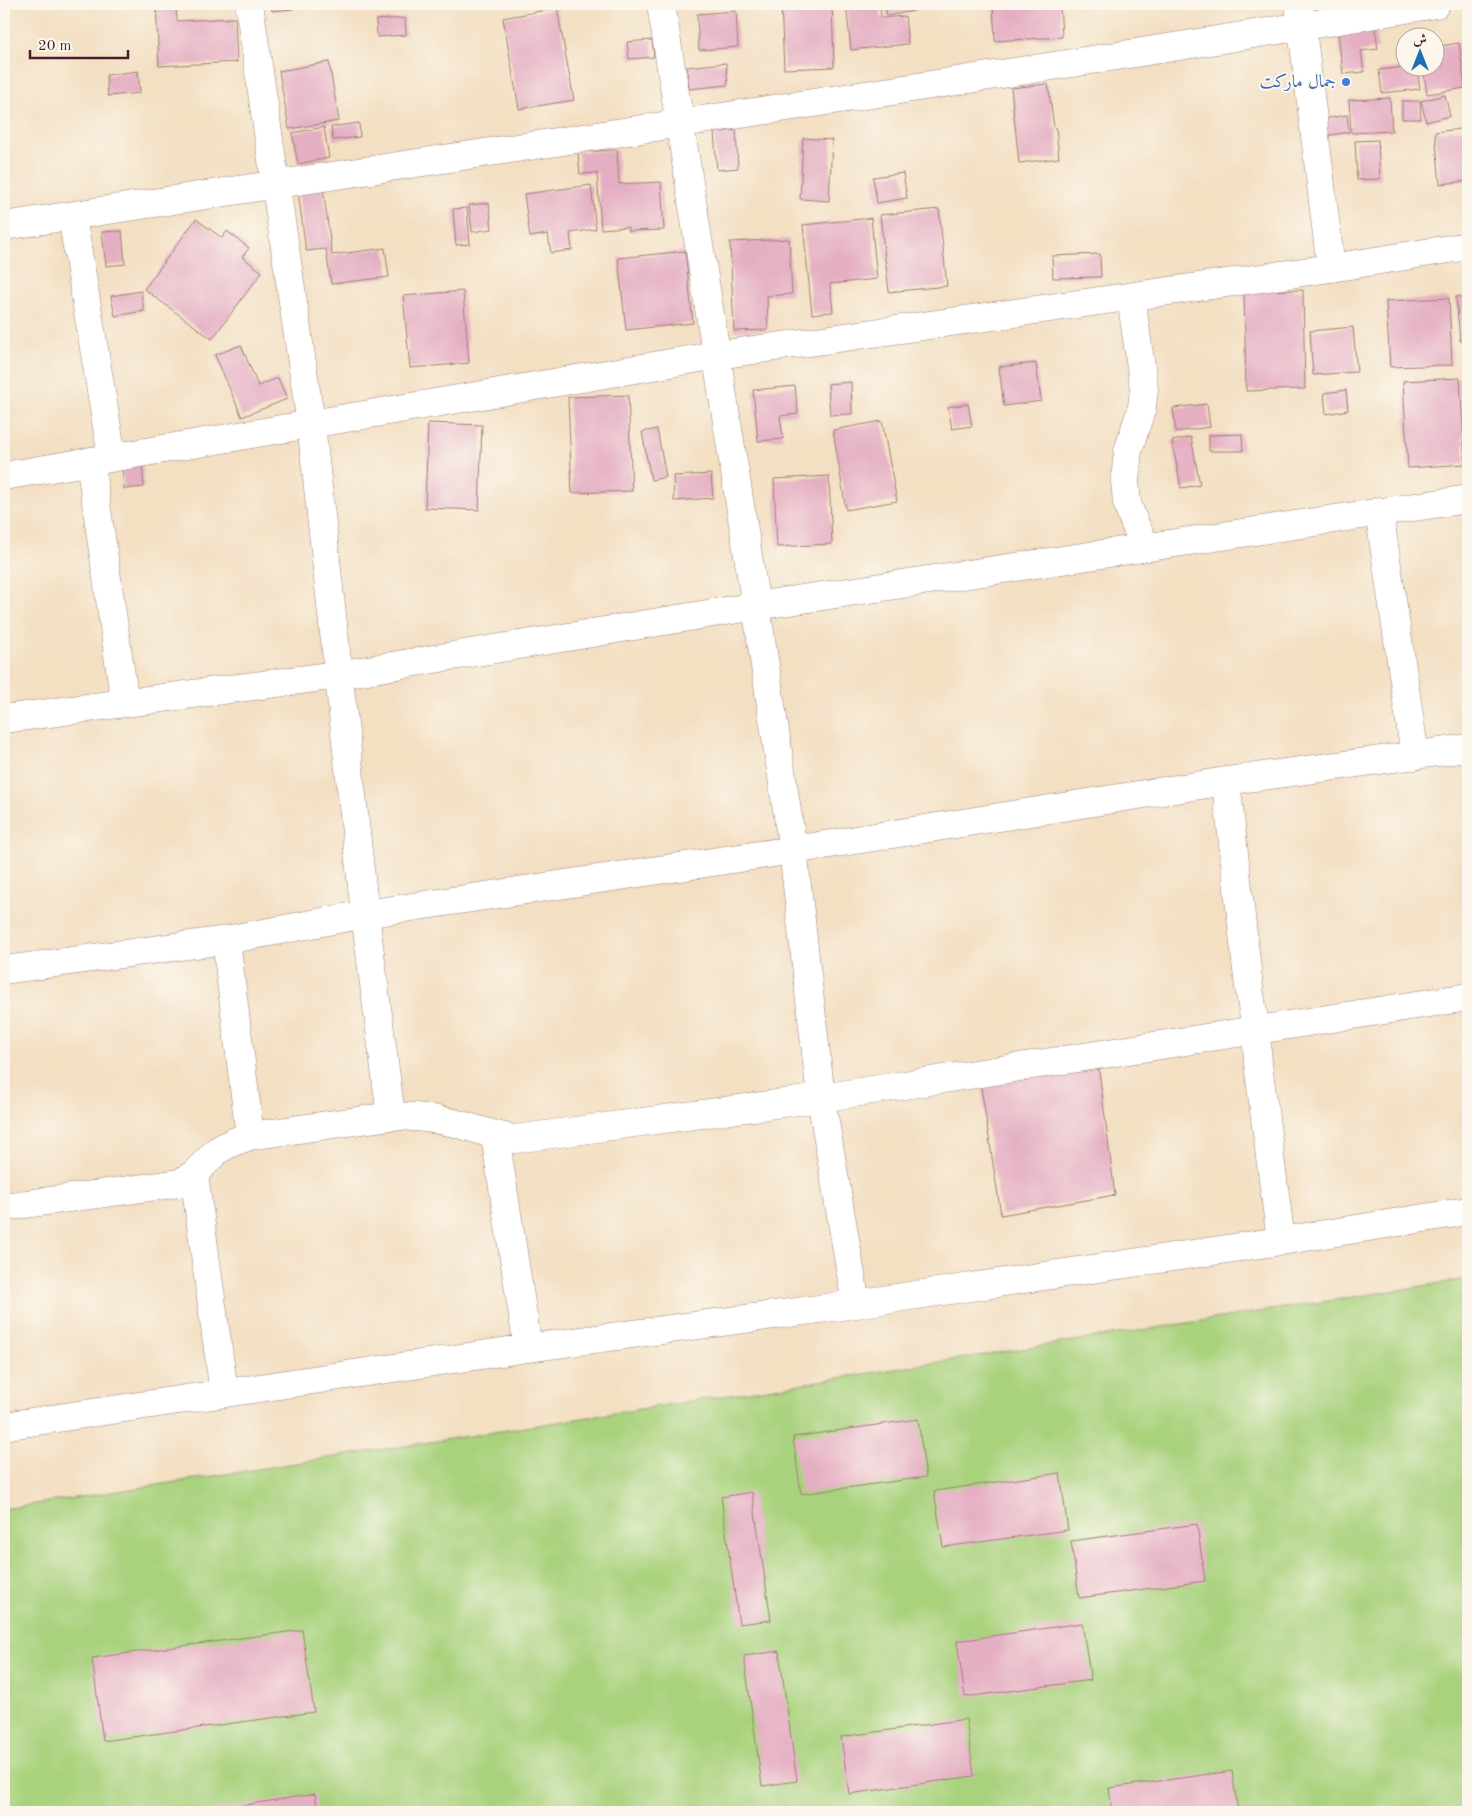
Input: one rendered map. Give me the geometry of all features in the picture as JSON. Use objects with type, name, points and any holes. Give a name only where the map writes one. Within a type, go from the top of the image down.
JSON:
[{"type":"street","points":[[248,4],[311,424],[364,914],[391,1116]]},
{"type":"street","points":[[661,4],[718,355],[756,606],[792,850],[821,1098],[856,1304]]},
{"type":"street","points":[[4,226],[276,183],[680,124],[1301,15],[1436,4]]},
{"type":"street","points":[[1301,15],[1331,268]]},
{"type":"street","points":[[72,216],[101,459],[125,703]]},
{"type":"street","points":[[4,476],[718,355],[1331,268],[1468,246]]},
{"type":"street","points":[[1131,297],[1144,389],[1142,407],[1128,451],[1125,481],[1127,503],[1146,547]]},
{"type":"street","points":[[4,719],[337,675],[756,606],[1468,499]]},
{"type":"street","points":[[1379,511],[1415,756]]},
{"type":"street","points":[[4,970],[226,940],[364,914],[792,850],[1226,781],[1468,748]]},
{"type":"street","points":[[1226,781],[1246,961],[1256,1030],[1259,1074],[1281,1241]]},
{"type":"street","points":[[226,940],[250,1136]]},
{"type":"street","points":[[4,1208],[180,1183],[194,1174],[218,1150],[250,1136],[391,1116],[413,1116],[454,1123],[495,1136],[515,1139],[821,1098],[1468,996]]},
{"type":"street","points":[[495,1136],[528,1348]]},
{"type":"street","points":[[194,1174],[224,1394]]},
{"type":"street","points":[[4,1426],[528,1348],[856,1304],[1281,1241],[1468,1211]]},
{"type":"green space","points":[[1468,1279],[1468,1812],[4,1812],[4,1509]]},
{"type":"building","points":[[156,4],[176,4],[177,21],[235,18],[237,62],[159,66]]},
{"type":"building","points":[[271,4],[292,4],[293,9],[272,11]]},
{"type":"building","points":[[781,4],[832,4],[834,67],[784,69]]},
{"type":"building","points":[[846,4],[880,4],[881,18],[905,16],[908,44],[851,50]]},
{"type":"building","points":[[885,4],[912,4],[914,11],[887,16]]},
{"type":"building","points":[[993,4],[1060,4],[1062,37],[995,41]]},
{"type":"building","points":[[1189,4],[1213,4],[1213,5],[1190,9]]},
{"type":"building","points":[[557,8],[574,100],[519,109],[503,18]]},
{"type":"building","points":[[736,11],[738,47],[699,50],[697,14]]},
{"type":"building","points":[[405,18],[406,35],[377,37],[376,20]]},
{"type":"building","points":[[1375,28],[1378,49],[1361,51],[1364,72],[1343,74],[1338,33]]},
{"type":"building","points":[[652,40],[654,57],[629,59],[627,42]]},
{"type":"building","points":[[1459,43],[1465,88],[1427,94],[1425,78],[1444,78],[1444,45]]},
{"type":"building","points":[[329,62],[339,121],[289,129],[279,71]]},
{"type":"building","points":[[726,63],[728,85],[689,89],[687,67]]},
{"type":"building","points":[[1394,68],[1394,78],[1418,78],[1420,89],[1382,93],[1379,70]]},
{"type":"building","points":[[138,71],[140,93],[108,96],[106,75]]},
{"type":"building","points":[[1048,84],[1059,158],[1019,163],[1011,88]]},
{"type":"building","points":[[1445,95],[1450,116],[1426,122],[1421,101]]},
{"type":"building","points":[[1390,98],[1392,131],[1351,133],[1349,100]]},
{"type":"building","points":[[1402,101],[1420,101],[1421,119],[1402,119]]},
{"type":"building","points":[[1347,115],[1349,132],[1325,136],[1323,119]]},
{"type":"building","points":[[359,123],[360,137],[333,140],[331,127]]},
{"type":"building","points":[[324,127],[329,158],[298,164],[292,133]]},
{"type":"building","points":[[1468,128],[1468,181],[1440,184],[1435,132]]},
{"type":"building","points":[[736,130],[738,168],[717,170],[714,132]]},
{"type":"building","points":[[803,138],[832,140],[829,201],[800,199]]},
{"type":"building","points":[[1378,140],[1380,179],[1357,180],[1355,141]]},
{"type":"building","points":[[617,150],[619,184],[661,182],[664,230],[628,231],[628,227],[601,229],[597,173],[580,174],[578,152]]},
{"type":"building","points":[[903,173],[907,198],[877,203],[873,177]]},
{"type":"building","points":[[591,185],[596,229],[570,233],[572,250],[551,253],[548,234],[530,237],[524,194]]},
{"type":"building","points":[[323,188],[332,255],[385,248],[389,277],[331,284],[326,249],[306,251],[298,191]]},
{"type":"building","points":[[489,203],[492,229],[472,232],[469,205]]},
{"type":"building","points":[[467,208],[470,244],[456,245],[453,209]]},
{"type":"building","points":[[939,209],[947,286],[889,292],[880,215]]},
{"type":"building","points":[[871,218],[877,279],[830,284],[833,312],[812,314],[803,225]]},
{"type":"building","points":[[196,219],[222,238],[227,231],[249,248],[242,257],[262,272],[212,339],[144,289]]},
{"type":"building","points":[[122,231],[125,264],[106,266],[102,232]]},
{"type":"building","points":[[789,239],[792,294],[767,296],[768,330],[734,331],[730,242]]},
{"type":"building","points":[[685,251],[693,323],[626,330],[618,258]]},
{"type":"building","points":[[1100,254],[1101,277],[1053,278],[1052,256]]},
{"type":"building","points":[[1303,290],[1305,389],[1246,391],[1244,291]]},
{"type":"building","points":[[141,291],[144,311],[115,316],[111,296]]},
{"type":"building","points":[[463,291],[469,363],[410,368],[403,296]]},
{"type":"building","points":[[1468,296],[1468,341],[1460,341],[1456,297]]},
{"type":"building","points":[[1449,298],[1452,365],[1390,367],[1386,301]]},
{"type":"building","points":[[1353,327],[1357,372],[1313,375],[1310,331]]},
{"type":"building","points":[[241,345],[258,386],[278,378],[287,399],[242,417],[215,355]]},
{"type":"building","points":[[1036,363],[1041,401],[1004,406],[999,367]]},
{"type":"building","points":[[1460,378],[1465,464],[1408,468],[1403,381]]},
{"type":"building","points":[[851,382],[852,414],[830,415],[828,384]]},
{"type":"building","points":[[795,386],[798,414],[780,416],[783,439],[758,441],[753,390]]},
{"type":"building","points":[[1346,390],[1348,410],[1326,414],[1324,393]]},
{"type":"building","points":[[628,395],[632,491],[572,493],[568,397]]},
{"type":"building","points":[[968,404],[972,426],[952,429],[948,407]]},
{"type":"building","points":[[1207,404],[1210,427],[1176,432],[1173,408]]},
{"type":"building","points":[[882,421],[897,501],[846,510],[833,430]]},
{"type":"building","points":[[428,423],[482,425],[479,510],[425,508]]},
{"type":"building","points":[[657,429],[666,477],[651,480],[642,432]]},
{"type":"building","points":[[1242,434],[1243,451],[1209,451],[1209,435]]},
{"type":"building","points":[[1191,437],[1200,485],[1181,488],[1172,441]]},
{"type":"building","points":[[142,464],[144,487],[124,489],[122,466]]},
{"type":"building","points":[[711,474],[713,498],[674,501],[673,476]]},
{"type":"building","points":[[829,476],[832,544],[777,547],[774,479]]},
{"type":"building","points":[[1097,1055],[1115,1195],[1001,1215],[979,1074]]},
{"type":"building","points":[[918,1419],[926,1477],[801,1494],[793,1437]]},
{"type":"building","points":[[1060,1473],[1068,1530],[943,1547],[934,1491]]},
{"type":"building","points":[[752,1492],[771,1620],[739,1624],[721,1497]]},
{"type":"building","points":[[1197,1524],[1205,1581],[1079,1598],[1071,1541]]},
{"type":"building","points":[[1082,1623],[1091,1680],[965,1697],[957,1641]]},
{"type":"building","points":[[302,1630],[314,1712],[103,1741],[92,1658]]},
{"type":"building","points":[[779,1651],[797,1781],[762,1786],[744,1656]]},
{"type":"building","points":[[966,1719],[974,1776],[849,1794],[841,1737]]},
{"type":"building","points":[[1232,1771],[1238,1812],[1112,1812],[1109,1788]]},
{"type":"building","points":[[315,1794],[318,1812],[205,1812],[205,1811]]},
{"type":"place","name":"جمال ماركت","points":[[1346,82]]}]
